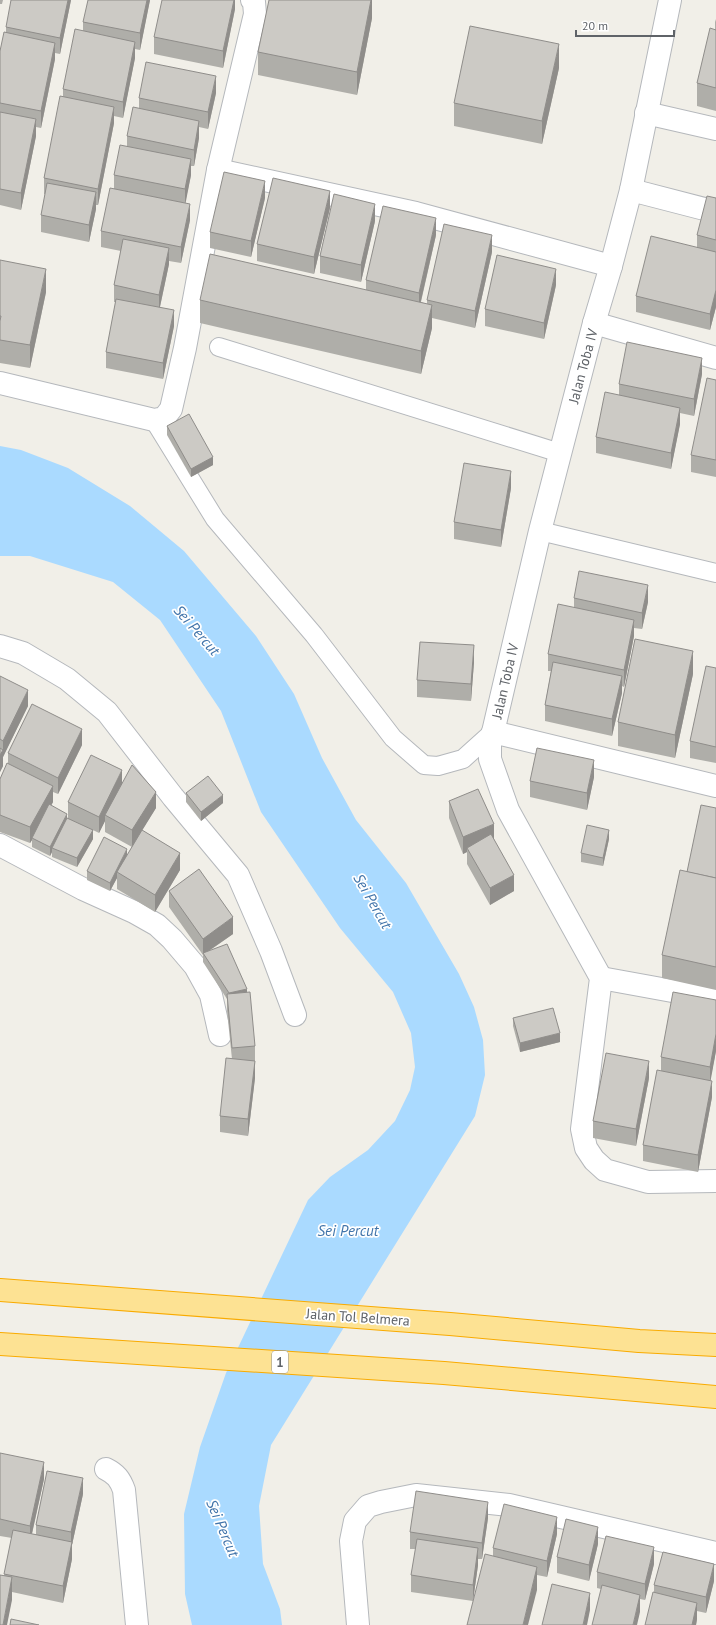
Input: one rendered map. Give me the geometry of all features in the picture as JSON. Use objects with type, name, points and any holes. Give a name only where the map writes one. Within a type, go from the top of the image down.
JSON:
[{"type":"highway","name":"Jalan Tol Belmera","points":[[0,1290],[450,1324],[639,1341],[716,1345]]},
{"type":"highway","name":"1","points":[[0,1344],[444,1373],[716,1397]]},
{"type":"street","points":[[0,383],[154,420],[164,418],[171,409],[185,348],[218,170],[255,14],[254,2],[252,0]]},
{"type":"street","name":"Jalan Toba IV","points":[[600,978],[508,810],[490,759],[490,745],[540,531],[594,323],[631,190],[670,0]]},
{"type":"street","points":[[646,113],[716,129]]},
{"type":"street","points":[[218,170],[416,213],[611,266]]},
{"type":"street","points":[[631,190],[716,212]]},
{"type":"street","points":[[594,323],[716,358]]},
{"type":"street","points":[[0,646],[23,653],[67,679],[107,712],[168,791],[238,875],[271,952],[295,1015]]},
{"type":"street","points":[[493,732],[716,786]]},
{"type":"street","points":[[0,845],[83,889],[134,912],[157,925],[195,966],[211,996],[220,1035]]},
{"type":"street","points":[[716,999],[600,978],[582,1129],[586,1148],[594,1160],[605,1170],[648,1182],[716,1181]]},
{"type":"street","points":[[106,1469],[115,1473],[124,1490],[137,1625]]},
{"type":"street","points":[[358,1625],[352,1541],[353,1529],[355,1521],[368,1506],[381,1502],[416,1495],[509,1505],[716,1553]]},
{"type":"lane","points":[[219,347],[560,453]]},
{"type":"lane","points":[[154,420],[215,519],[314,635],[393,738],[424,765],[438,766],[463,759],[493,732]]},
{"type":"lane","points":[[540,531],[716,573]]},
{"type":"water","name":"Sei Percut","points":[[0,446],[21,450],[68,468],[130,506],[184,551],[256,636],[294,694],[322,758],[356,820],[406,883],[459,974],[474,1007],[483,1040],[485,1075],[475,1116],[271,1445],[259,1506],[263,1564],[280,1609],[282,1625],[192,1625],[185,1594],[184,1514],[200,1447],[226,1373],[308,1200],[330,1177],[368,1150],[395,1121],[410,1090],[415,1067],[411,1033],[393,992],[340,928],[261,812],[221,711],[160,620],[113,582],[30,556],[0,556]]},
{"type":"building","points":[[11,0],[68,0],[60,38],[6,27]]},
{"type":"building","points":[[88,0],[147,0],[140,33],[83,22]]},
{"type":"building","points":[[162,0],[234,0],[223,51],[154,37]]},
{"type":"building","points":[[269,0],[371,0],[357,72],[258,52]]},
{"type":"building","points":[[470,26],[559,44],[542,121],[454,103]]},
{"type":"building","points":[[710,28],[716,30],[716,88],[697,83]]},
{"type":"building","points":[[75,29],[135,42],[123,102],[63,89]]},
{"type":"building","points":[[4,32],[55,43],[41,111],[0,103],[0,51]]},
{"type":"building","points":[[146,62],[216,76],[208,112],[139,98]]},
{"type":"building","points":[[60,96],[114,107],[98,189],[44,178]]},
{"type":"building","points":[[133,107],[199,121],[194,150],[127,136]]},
{"type":"building","points":[[0,112],[36,119],[21,193],[0,189]]},
{"type":"building","points":[[120,145],[191,159],[185,189],[114,175]]},
{"type":"building","points":[[224,172],[265,181],[251,241],[210,232]]},
{"type":"building","points":[[273,178],[330,191],[314,257],[257,244]]},
{"type":"building","points":[[47,183],[96,192],[89,225],[41,215]]},
{"type":"building","points":[[110,188],[190,204],[181,247],[101,231]]},
{"type":"building","points":[[334,194],[375,204],[361,265],[320,256]]},
{"type":"building","points":[[707,196],[716,198],[716,240],[697,235]]},
{"type":"building","points":[[383,206],[436,218],[419,293],[366,280]]},
{"type":"building","points":[[444,224],[492,235],[475,311],[427,300]]},
{"type":"building","points":[[651,236],[716,252],[716,290],[710,314],[636,296]]},
{"type":"building","points":[[123,239],[169,248],[159,295],[114,285]]},
{"type":"building","points":[[210,254],[432,305],[421,351],[200,300]]},
{"type":"building","points":[[497,255],[556,269],[544,323],[485,309]]},
{"type":"building","points":[[0,260],[46,269],[30,345],[0,340]]},
{"type":"building","points":[[116,299],[174,310],[163,363],[106,352]]},
{"type":"building","points":[[627,342],[702,358],[694,399],[619,384]]},
{"type":"building","points":[[707,378],[716,380],[716,460],[691,455]]},
{"type":"building","points":[[605,392],[680,408],[671,453],[596,437]]},
{"type":"building","points":[[189,414],[213,457],[191,469],[167,426]]},
{"type":"building","points":[[464,463],[511,471],[501,530],[454,522]]},
{"type":"building","points":[[579,571],[648,585],[642,613],[574,598]]},
{"type":"building","points":[[558,604],[634,620],[624,670],[548,654]]},
{"type":"building","points":[[635,639],[693,651],[675,735],[618,722]]},
{"type":"building","points":[[420,642],[474,645],[471,684],[417,680]]},
{"type":"building","points":[[553,662],[622,676],[612,719],[545,705]]},
{"type":"building","points":[[706,666],[716,668],[716,747],[690,741]]},
{"type":"building","points":[[0,676],[28,690],[3,741],[0,739]]},
{"type":"building","points":[[32,704],[82,729],[58,778],[8,753]]},
{"type":"building","points":[[0,748],[3,750],[0,755]]},
{"type":"building","points":[[537,748],[594,760],[587,793],[530,781]]},
{"type":"building","points":[[91,755],[122,770],[99,817],[68,802]]},
{"type":"building","points":[[7,763],[53,786],[30,827],[0,815],[0,779]]},
{"type":"building","points":[[132,765],[156,792],[132,830],[105,815]]},
{"type":"building","points":[[208,776],[223,795],[201,812],[186,793]]},
{"type":"building","points":[[478,789],[494,824],[463,837],[449,801]]},
{"type":"building","points":[[49,804],[67,814],[50,847],[32,838]]},
{"type":"building","points":[[701,805],[716,808],[716,878],[687,872]]},
{"type":"building","points":[[67,818],[93,830],[77,858],[52,848]]},
{"type":"building","points":[[587,825],[609,830],[603,858],[581,853]]},
{"type":"building","points":[[142,830],[180,853],[155,895],[117,872]]},
{"type":"building","points":[[491,834],[514,875],[490,888],[467,848]]},
{"type":"building","points":[[104,837],[127,849],[110,883],[87,871]]},
{"type":"building","points":[[199,869],[233,917],[203,939],[169,891]]},
{"type":"building","points":[[680,870],[716,878],[716,967],[662,955]]},
{"type":"building","points":[[227,944],[247,989],[229,993],[203,953]]},
{"type":"building","points":[[250,992],[255,1046],[232,1048],[227,994]]},
{"type":"building","points":[[673,992],[716,1000],[716,1034],[710,1067],[661,1057]]},
{"type":"building","points":[[553,1008],[560,1033],[520,1043],[513,1018]]},
{"type":"building","points":[[606,1053],[649,1061],[636,1129],[593,1121]]},
{"type":"building","points":[[226,1058],[255,1061],[248,1119],[220,1116]]},
{"type":"building","points":[[657,1070],[712,1081],[698,1155],[643,1145]]},
{"type":"building","points":[[0,1453],[44,1462],[30,1526],[0,1519]]},
{"type":"building","points":[[47,1471],[83,1478],[71,1532],[36,1525]]},
{"type":"building","points":[[416,1491],[488,1502],[482,1543],[410,1532]]},
{"type":"building","points":[[504,1504],[557,1517],[547,1561],[493,1548]]},
{"type":"building","points":[[566,1519],[598,1527],[589,1565],[557,1557]]},
{"type":"building","points":[[13,1530],[72,1542],[63,1586],[4,1574]]},
{"type":"building","points":[[606,1536],[654,1547],[645,1584],[597,1572]]},
{"type":"building","points":[[417,1539],[478,1548],[473,1585],[411,1575]]},
{"type":"building","points":[[663,1552],[714,1564],[706,1597],[654,1585]]},
{"type":"building","points":[[485,1554],[537,1567],[523,1625],[467,1625]]},
{"type":"building","points":[[0,1575],[12,1577],[3,1625],[0,1625]]},
{"type":"building","points":[[552,1584],[590,1593],[583,1625],[542,1625]]},
{"type":"building","points":[[602,1585],[640,1595],[633,1625],[592,1625]]},
{"type":"building","points":[[653,1592],[697,1603],[692,1625],[645,1625]]},
{"type":"building","points":[[11,1619],[39,1625],[10,1625]]}]
